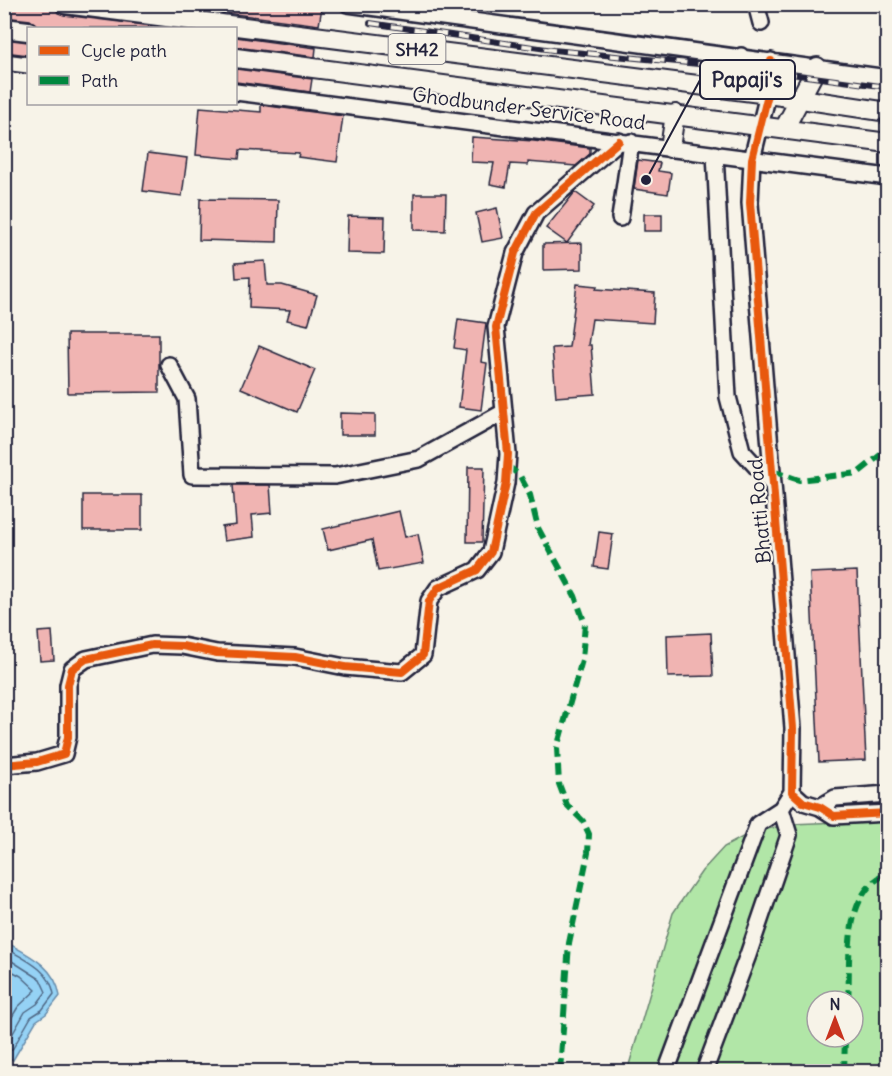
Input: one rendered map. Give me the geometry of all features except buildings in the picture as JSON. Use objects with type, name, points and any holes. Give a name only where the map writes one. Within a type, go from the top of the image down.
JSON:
[{"type":"main road","name":"SH42","points":[[65,4],[118,8],[888,112]]},
{"type":"main road","points":[[4,28],[27,31]]},
{"type":"main road","name":"SH42","points":[[237,57],[888,143]]},
{"type":"main road","points":[[784,129],[817,67]]},
{"type":"main road","points":[[670,148],[675,114]]},
{"type":"street","points":[[348,4],[771,60],[888,78]]},
{"type":"street","points":[[756,4],[761,23]]},
{"type":"street","points":[[722,88],[741,56]]},
{"type":"street","name":"Bhatti Road","points":[[771,60],[768,94],[752,159],[750,203],[793,728],[792,792]]},
{"type":"street","points":[[4,62],[27,65]]},
{"type":"street","name":"Ghodbunder Service Road","points":[[237,92],[888,177]]},
{"type":"street","points":[[620,218],[625,142]]},
{"type":"street","points":[[4,765],[37,762],[64,754],[68,737],[68,685],[72,669],[86,659],[152,645],[182,646],[217,653],[295,657],[345,667],[402,672],[423,655],[429,601],[438,588],[477,570],[491,552],[506,483],[508,454],[496,327],[515,253],[536,213],[625,142]]},
{"type":"street","points":[[715,154],[728,397],[742,451],[773,485]]},
{"type":"street","points":[[169,365],[187,399],[192,475],[335,476],[419,459],[504,412]]},
{"type":"street","points":[[666,1071],[758,824],[781,809],[792,792],[803,802],[820,807],[834,816],[888,813]]},
{"type":"street","points":[[820,807],[835,798],[888,794]]},
{"type":"street","points":[[704,1071],[748,956],[789,835],[781,809]]},
{"type":"green space","points":[[887,820],[887,1071],[627,1072],[673,913],[702,871],[724,847],[752,832],[791,824]]},
{"type":"water","points":[[4,941],[47,969],[53,977],[60,996],[46,1014],[36,1021],[13,1060],[5,1056]]},
{"type":"railway","points":[[370,23],[553,50],[761,70],[888,87]]},
{"type":"railway","points":[[882,121],[888,121]]},
{"type":"marked path","points":[[772,471],[799,480],[858,473],[888,449]]},
{"type":"marked path","points":[[507,465],[520,476],[530,495],[538,528],[575,596],[585,624],[582,660],[557,748],[559,784],[567,805],[583,821],[589,834],[588,853],[569,943],[560,1072]]},
{"type":"marked path","points":[[848,989],[850,947],[855,911],[862,896],[873,883],[888,873]]},
{"type":"marked path","points":[[844,1072],[845,1049]]},
{"type":"cycle path","points":[[771,61],[768,94],[752,159],[750,203],[793,728],[792,792],[803,802],[820,807],[834,816],[888,813]]},
{"type":"cycle path","points":[[4,765],[37,762],[64,754],[68,737],[68,685],[72,669],[86,659],[152,645],[182,646],[217,653],[295,657],[345,667],[402,672],[423,655],[429,601],[438,588],[477,570],[491,552],[506,483],[508,454],[496,327],[515,253],[536,213],[619,141]]},
{"type":"place","name":"Papaji's","points":[[646,180]]}]
